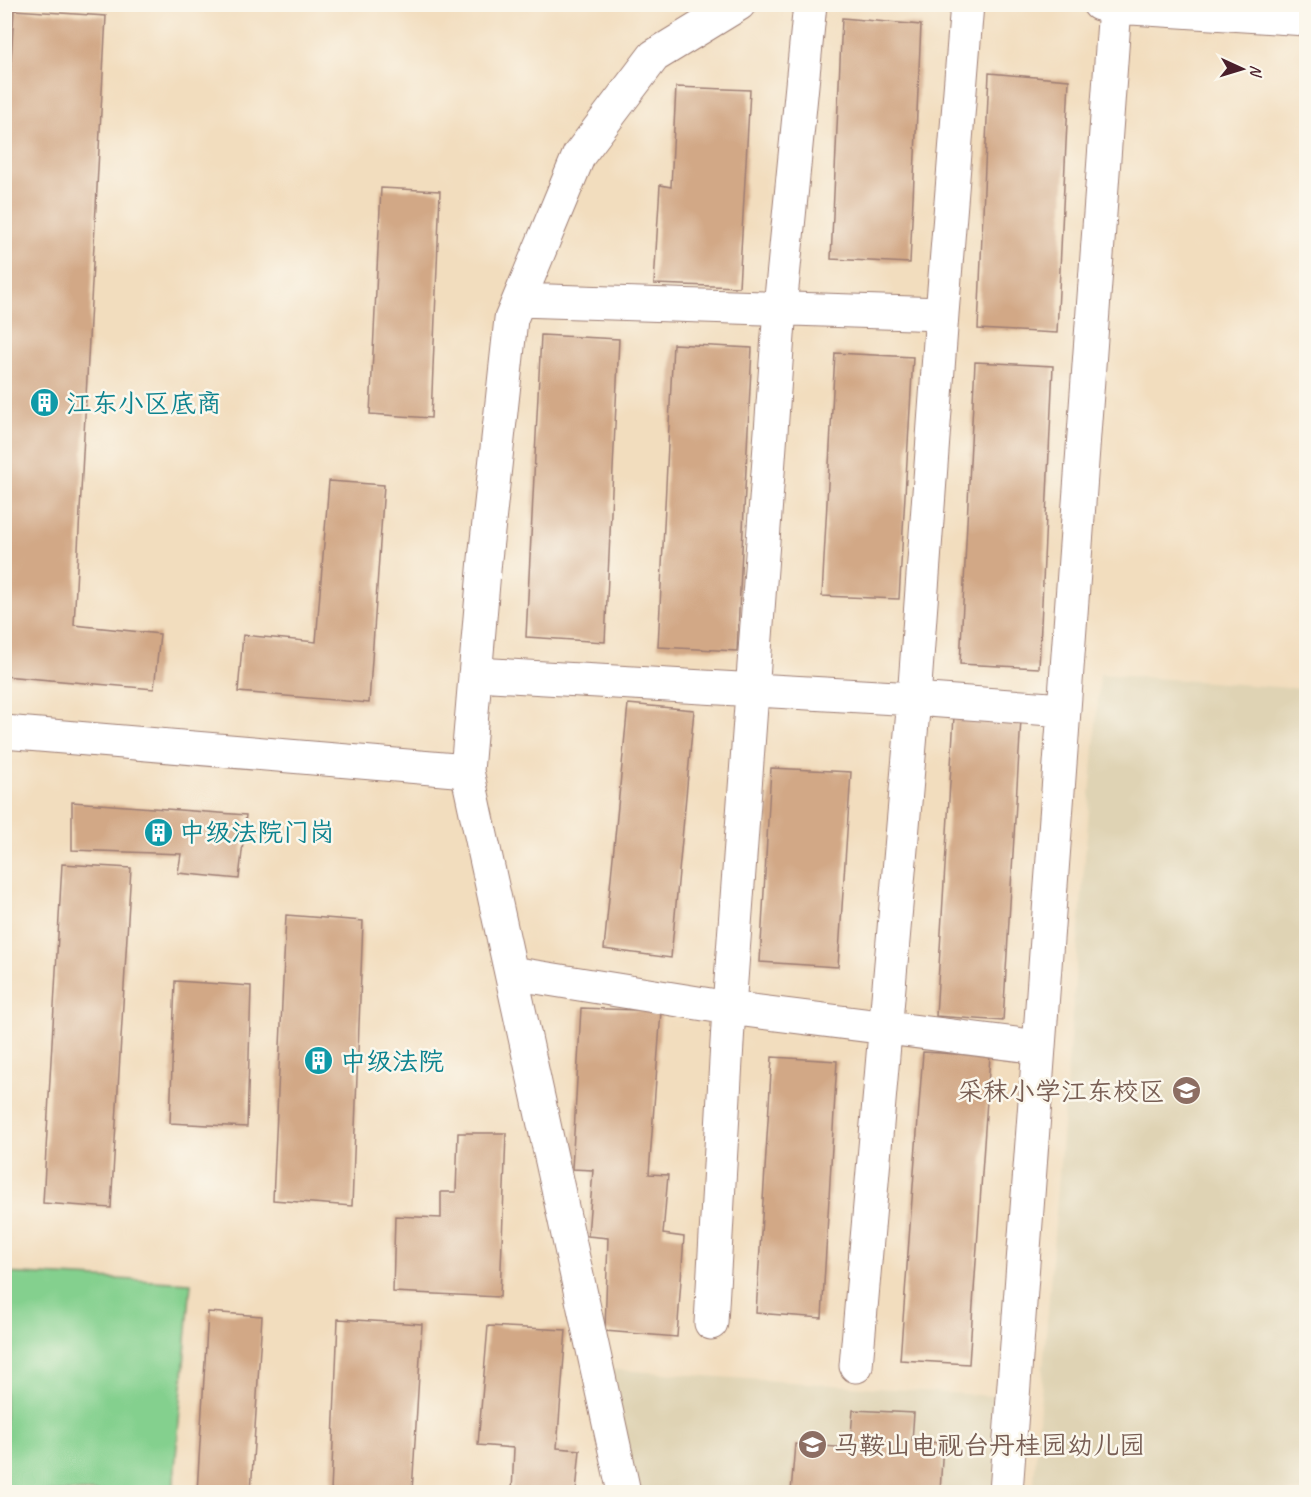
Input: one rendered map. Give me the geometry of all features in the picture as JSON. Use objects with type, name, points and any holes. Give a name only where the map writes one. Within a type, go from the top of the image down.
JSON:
[{"type":"street","points":[[624,1492],[467,771],[485,560],[511,319],[579,155],[654,56],[739,4]]},
{"type":"street","points":[[711,1323],[729,1008],[780,308],[810,4]]},
{"type":"street","points":[[856,1366],[914,699],[967,4]]},
{"type":"street","points":[[1006,1492],[1064,710],[1107,6],[1306,19]]},
{"type":"street","points":[[519,300],[942,314]]},
{"type":"street","points":[[475,674],[752,689],[1064,710]]},
{"type":"street","points":[[4,732],[467,771]]},
{"type":"street","points":[[511,973],[729,1008],[1039,1047]]},
{"type":"shaded area","name":"采秣小学江东校区","points":[[1100,674],[1306,689],[1306,1492],[1033,1492]]},
{"type":"shaded area","name":"马鞍山电视台丹桂园幼儿园","points":[[605,1369],[1007,1397],[1000,1492],[632,1492]]},
{"type":"green space","points":[[4,1273],[191,1283],[173,1492],[5,1492]]},
{"type":"building","name":"江东小区底商","points":[[14,10],[106,16],[74,625],[160,634],[154,689],[4,676],[4,180]]},
{"type":"building","points":[[842,18],[921,25],[910,263],[831,259]]},
{"type":"building","points":[[989,73],[1069,80],[1057,333],[978,329]]},
{"type":"building","points":[[676,87],[750,90],[739,287],[654,284],[660,185],[671,187]]},
{"type":"building","points":[[381,188],[440,191],[431,418],[370,414]]},
{"type":"building","points":[[541,335],[619,339],[605,642],[526,637]]},
{"type":"building","points":[[673,344],[752,348],[737,651],[658,647]]},
{"type":"building","points":[[835,353],[913,357],[899,599],[822,596]]},
{"type":"building","points":[[975,362],[1053,366],[1039,668],[960,664]]},
{"type":"building","points":[[329,481],[384,485],[369,703],[238,692],[243,635],[316,642]]},
{"type":"building","points":[[628,704],[694,710],[671,958],[604,949]]},
{"type":"building","points":[[954,716],[1021,719],[1003,1021],[936,1016]]},
{"type":"building","points":[[771,768],[851,772],[838,967],[760,962]]},
{"type":"building","name":"中级法院门岗","points":[[72,802],[246,815],[239,879],[178,873],[181,854],[72,850]]},
{"type":"building","points":[[62,864],[131,868],[111,1208],[43,1203]]},
{"type":"building","name":"中级法院","points":[[286,915],[363,921],[352,1206],[273,1200]]},
{"type":"building","points":[[175,981],[251,986],[247,1127],[170,1123]]},
{"type":"building","points":[[581,1008],[661,1011],[649,1174],[668,1175],[663,1234],[684,1237],[677,1337],[605,1331],[608,1238],[588,1236],[593,1170],[572,1169]]},
{"type":"building","points":[[923,1052],[990,1056],[969,1364],[900,1360]]},
{"type":"building","points":[[772,1057],[837,1061],[822,1318],[756,1313]]},
{"type":"building","points":[[458,1133],[506,1133],[500,1297],[393,1292],[395,1216],[441,1218],[441,1192],[456,1192]]},
{"type":"building","points":[[208,1312],[262,1316],[251,1492],[197,1492]]},
{"type":"building","points":[[338,1319],[422,1324],[412,1492],[331,1492]]},
{"type":"building","points":[[488,1326],[566,1330],[557,1448],[580,1450],[576,1492],[512,1492],[514,1448],[478,1445]]},
{"type":"building","points":[[853,1410],[914,1413],[912,1441],[943,1443],[940,1492],[791,1492],[795,1444],[850,1448]]},
{"type":"place","name":"江东小区底商","points":[[45,403]]},
{"type":"place","name":"中级法院门岗","points":[[158,832]]},
{"type":"place","name":"中级法院","points":[[319,1061]]},
{"type":"place","name":"采秣小学江东校区","points":[[1186,1091]]},
{"type":"place","name":"马鞍山电视台丹桂园幼儿园","points":[[812,1445]]}]
